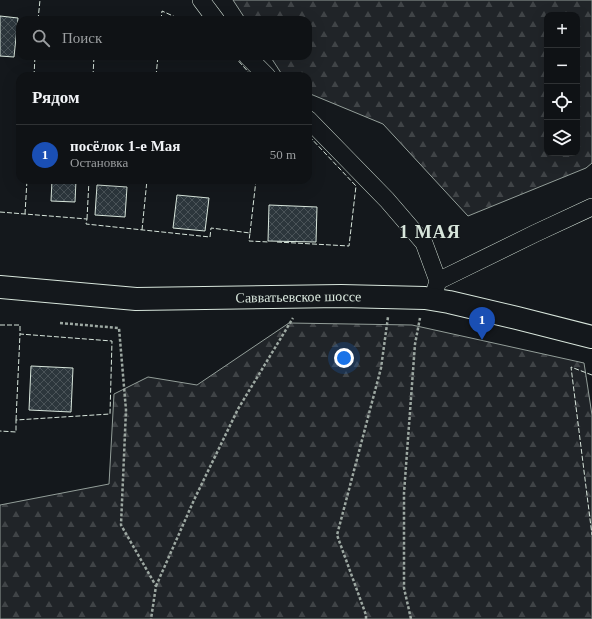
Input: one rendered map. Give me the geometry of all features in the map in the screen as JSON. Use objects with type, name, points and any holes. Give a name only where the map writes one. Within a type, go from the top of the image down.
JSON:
[{"type":"main road","name":"Савватьевское шоссе","points":[[0,287],[136,299],[391,297],[432,293],[517,318],[592,337]]},
{"type":"street","points":[[200,0],[213,16]]},
{"type":"street","points":[[251,60],[263,72]]},
{"type":"street","points":[[312,123],[387,200],[424,243],[432,293],[536,233],[592,207]]},
{"type":"path","points":[[411,619],[404,588],[404,493],[415,344],[432,293]]},
{"type":"path","points":[[151,619],[156,586],[194,500],[238,409],[305,297]]},
{"type":"path","points":[[366,619],[366,615],[337,535],[381,368],[391,297]]},
{"type":"path","points":[[60,323],[120,328],[126,410],[121,525],[156,586]]},
{"type":"green space","points":[[233,0],[592,0],[592,163],[586,168],[468,216],[383,124],[312,95],[312,72],[280,72],[273,60],[312,60],[312,16],[243,16]]},
{"type":"green space","points":[[289,323],[412,325],[584,363],[592,415],[592,619],[0,619],[0,505],[109,484],[114,394],[148,377],[197,385]]},
{"type":"building","points":[[0,16],[16,18],[14,57],[0,56]]},
{"type":"building","points":[[52,184],[76,184],[75,202],[51,201]]},
{"type":"building","points":[[97,185],[127,187],[125,217],[95,215]]},
{"type":"building","points":[[177,195],[209,198],[205,231],[173,228]]},
{"type":"building","points":[[269,205],[317,207],[316,242],[268,241]]},
{"type":"building","points":[[31,366],[73,368],[71,412],[29,410]]},
{"type":"fence","points":[[38,16],[40,0]]},
{"type":"fence","points":[[161,16],[162,11],[173,16]]},
{"type":"fence","points":[[34,72],[35,60]]},
{"type":"fence","points":[[93,72],[94,60]]},
{"type":"fence","points":[[156,72],[158,60]]},
{"type":"fence","points":[[238,60],[248,72]]},
{"type":"fence","points":[[277,242],[349,246],[356,186],[312,139]]},
{"type":"fence","points":[[25,214],[27,184]]},
{"type":"fence","points":[[87,219],[89,184]]},
{"type":"fence","points":[[142,230],[147,184]]},
{"type":"fence","points":[[250,233],[256,184]]},
{"type":"fence","points":[[0,212],[87,219],[86,224],[210,237],[211,228],[250,233],[249,241],[269,242]]},
{"type":"fence","points":[[0,325],[20,325],[20,334],[112,341],[110,414],[16,420],[16,432],[0,431]]},
{"type":"fence","points":[[16,420],[20,334]]},
{"type":"fence","points":[[592,375],[571,367],[592,535]]},
{"type":"place","name":"посёлок 1-е Мая","points":[[482,340]]},
{"type":"district","name":"1 МАЯ","points":[[430,232]]}]
